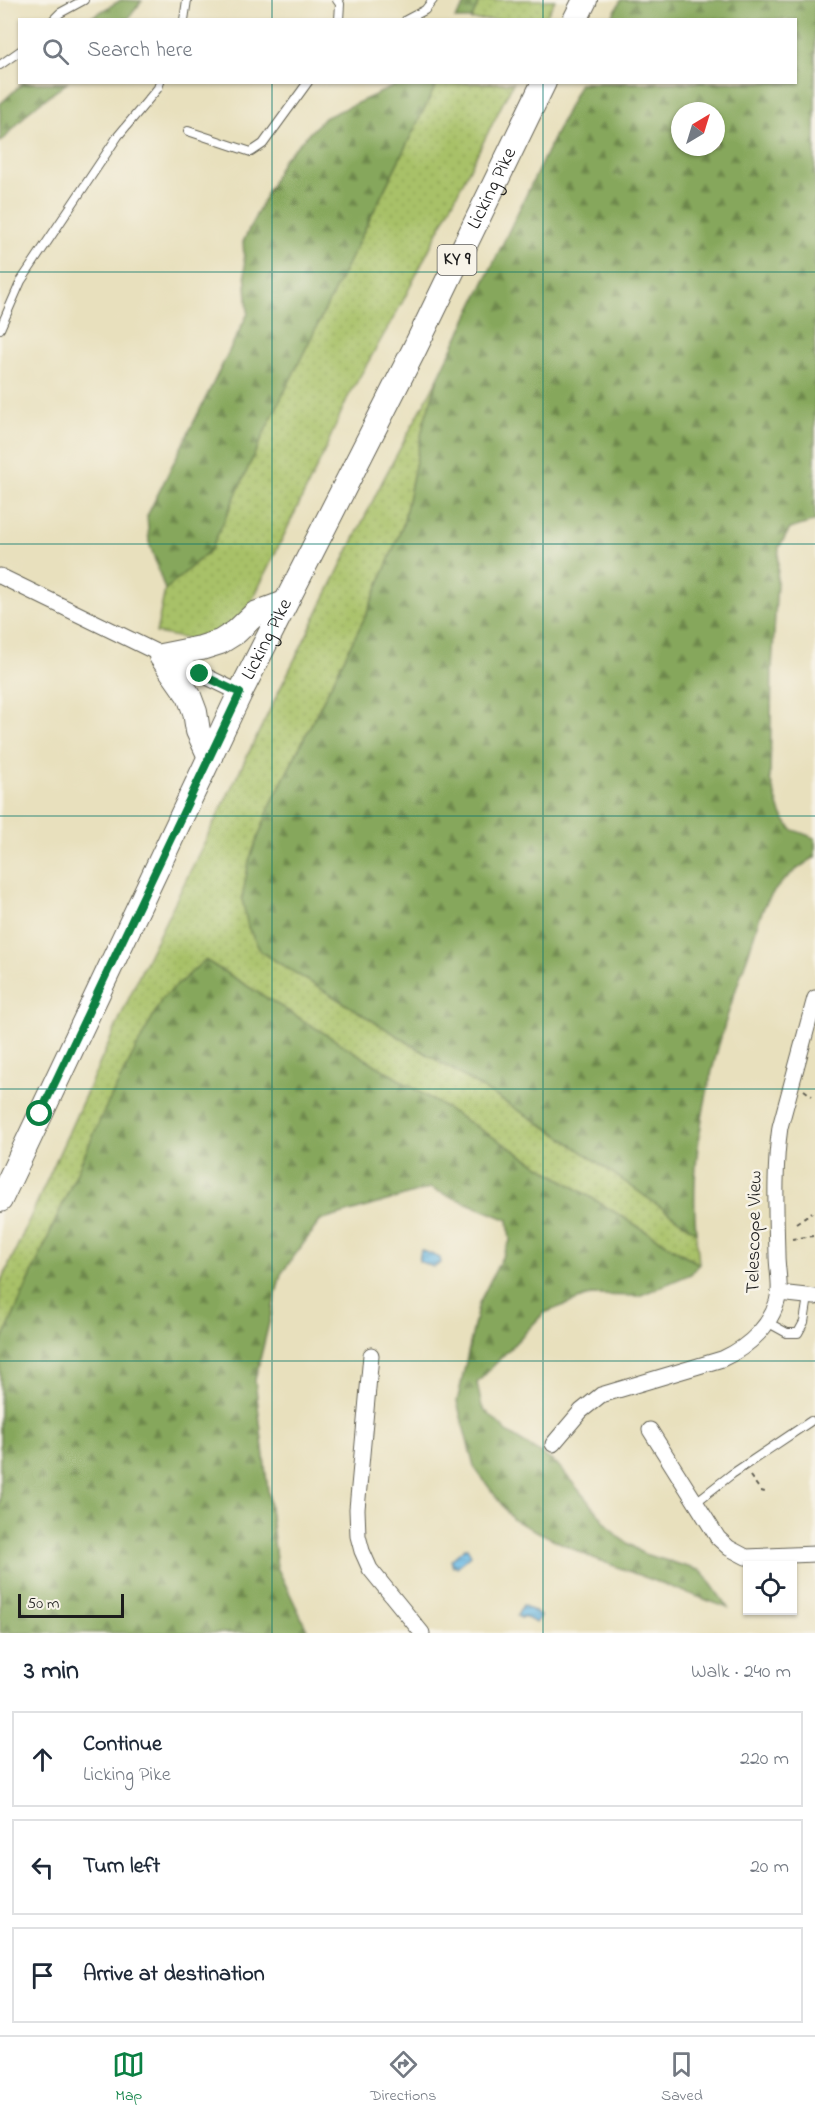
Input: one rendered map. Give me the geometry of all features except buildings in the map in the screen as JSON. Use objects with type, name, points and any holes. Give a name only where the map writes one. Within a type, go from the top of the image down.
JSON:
[{"type":"main road","points":[[577,18],[585,0]]},
{"type":"main road","name":"Licking Pike","points":[[0,1200],[240,693],[414,350],[543,84]]},
{"type":"main road","points":[[210,758],[198,731],[195,712],[189,696],[161,656],[220,642],[236,632],[255,615],[285,603]]},
{"type":"street","points":[[0,576],[240,693]]},
{"type":"street","name":"Telescope View","points":[[553,1444],[581,1411],[596,1398],[741,1351],[752,1342],[767,1322],[779,1293],[777,1148],[780,1127],[815,998]]},
{"type":"street","points":[[779,1293],[811,1297]]},
{"type":"street","points":[[371,1354],[357,1509],[358,1536],[370,1569],[422,1633]]},
{"type":"street","points":[[650,1430],[718,1538],[737,1554],[746,1557],[815,1554]]},
{"type":"lane","points":[[55,18],[84,0]]},
{"type":"lane","points":[[184,18],[187,0]]},
{"type":"lane","points":[[337,0],[340,4],[339,18]]},
{"type":"lane","points":[[410,18],[425,10],[433,0]]},
{"type":"lane","points":[[0,65],[18,52]]},
{"type":"lane","points":[[0,329],[21,281],[118,136],[159,84]]},
{"type":"lane","points":[[188,131],[251,152],[263,144],[307,84]]},
{"type":"lane","points":[[767,1322],[787,1333],[798,1333],[804,1322],[811,1297]]},
{"type":"lane","points":[[696,1502],[811,1421]]},
{"type":"path","points":[[796,1223],[812,1212]]},
{"type":"path","points":[[777,1239],[813,1236]]},
{"type":"path","points":[[744,1466],[761,1491],[769,1493]]},
{"type":"green space","points":[[121,0],[142,1],[129,18],[90,18]]},
{"type":"green space","points":[[468,0],[480,0],[471,18],[456,18]]},
{"type":"green space","points":[[480,0],[555,0],[546,18],[472,18]]},
{"type":"green space","points":[[621,0],[815,0],[815,521],[790,529],[779,547],[772,668],[770,779],[781,814],[791,829],[815,838],[815,857],[784,881],[765,906],[726,1021],[707,1091],[696,1162],[696,1232],[557,1134],[261,952],[248,927],[242,899],[249,861],[271,804],[367,613],[403,525],[424,422],[439,376],[580,84],[797,84],[797,18],[612,18]]},
{"type":"green space","points":[[22,84],[66,84],[30,110],[0,142],[0,104]]},
{"type":"green space","points":[[399,84],[437,84],[265,431],[211,549],[165,590],[149,542],[147,516],[248,313],[243,242],[283,160],[324,118]]},
{"type":"green space","points":[[437,84],[512,84],[402,303],[347,399],[321,459],[250,605],[225,632],[194,640],[156,633],[165,590],[211,549],[265,431]]},
{"type":"green space","points":[[439,376],[424,422],[403,525],[367,613],[271,804],[249,861],[248,927],[261,952],[557,1134],[696,1232],[699,1264],[205,960],[162,999],[104,1111],[0,1346],[0,1285],[142,969],[383,480]]},
{"type":"green space","points":[[205,960],[699,1264],[691,1274],[639,1296],[591,1295],[544,1313],[477,1383],[482,1407],[507,1432],[557,1464],[618,1537],[644,1554],[702,1571],[728,1608],[590,1557],[513,1520],[474,1467],[457,1402],[479,1303],[510,1241],[508,1220],[430,1188],[320,1221],[281,1274],[255,1380],[277,1567],[307,1629],[305,1633],[0,1633],[0,1346],[104,1111],[162,999]]},
{"type":"water","points":[[421,1250],[440,1258],[441,1263],[433,1267],[419,1261]]},
{"type":"water","points":[[465,1548],[471,1555],[457,1567],[453,1566],[451,1560]]},
{"type":"water","points":[[523,1605],[540,1615],[536,1623],[523,1616],[521,1618],[517,1616]]},
{"type":"route","points":[[40,1114],[240,693],[200,674]]}]
